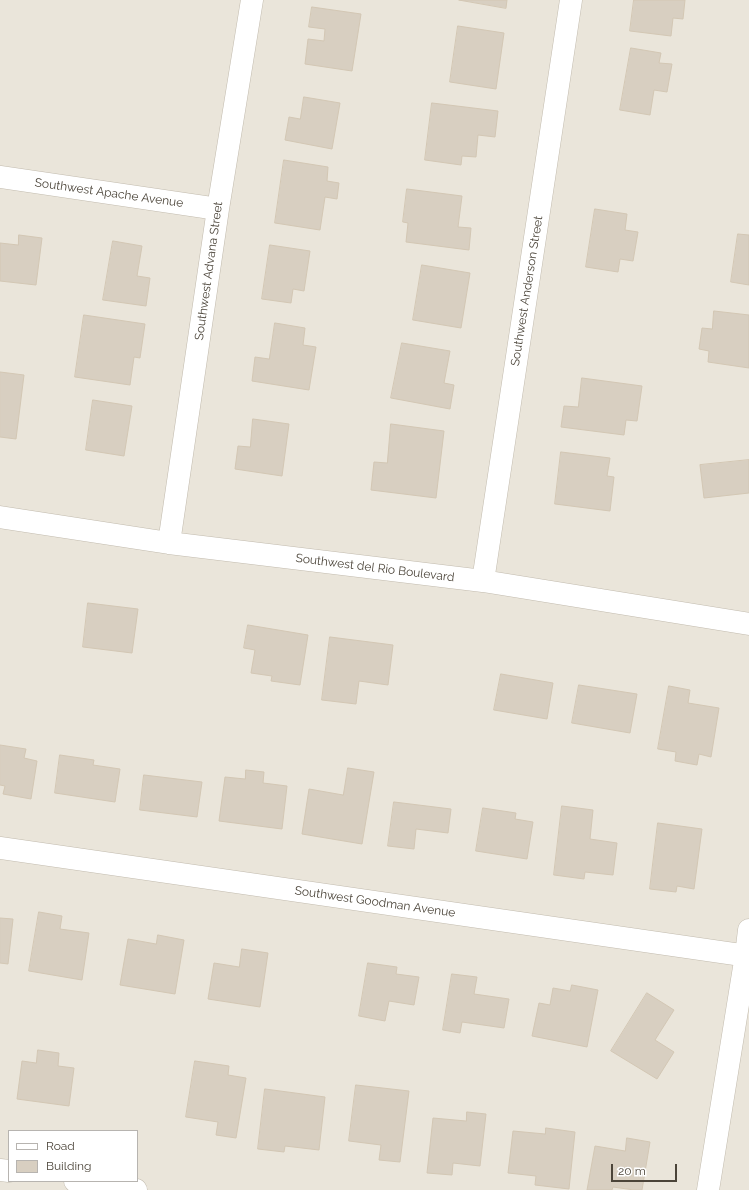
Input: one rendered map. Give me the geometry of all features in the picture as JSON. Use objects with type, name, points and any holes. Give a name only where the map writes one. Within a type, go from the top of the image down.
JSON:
[{"type":"street","name":"Southwest Advana Street","points":[[169,543],[218,209],[252,0]]},
{"type":"street","name":"Southwest Anderson Street","points":[[483,581],[571,0]]},
{"type":"street","name":"Southwest Apache Avenue","points":[[0,177],[218,209]]},
{"type":"street","name":"Southwest del Rio Boulevard","points":[[0,517],[169,543],[483,581],[749,624]]},
{"type":"street","name":"Southwest Goodman Avenue","points":[[0,848],[748,956]]},
{"type":"street","points":[[708,1190],[748,956],[749,930]]},
{"type":"street","points":[[82,1182],[136,1190]]},
{"type":"shaded area","points":[[0,0],[749,0],[749,1190],[0,1190]]},
{"type":"building","points":[[459,0],[507,0],[506,8]]},
{"type":"building","points":[[634,0],[685,0],[683,19],[673,18],[671,36],[630,31]]},
{"type":"building","points":[[312,7],[361,14],[352,71],[305,64],[308,39],[324,41],[325,29],[309,27]]},
{"type":"building","points":[[458,26],[504,33],[496,89],[450,82]]},
{"type":"building","points":[[631,48],[661,53],[659,63],[672,64],[667,92],[654,90],[650,115],[620,110]]},
{"type":"building","points":[[304,97],[340,103],[332,149],[285,140],[289,117],[300,119]]},
{"type":"building","points":[[432,103],[498,111],[495,137],[478,135],[476,157],[462,156],[461,165],[425,160]]},
{"type":"building","points":[[284,160],[328,167],[327,181],[339,183],[337,199],[325,197],[320,230],[275,223]]},
{"type":"building","points":[[407,189],[462,196],[458,227],[471,228],[469,250],[406,242],[408,223],[403,222]]},
{"type":"building","points":[[595,209],[627,214],[625,230],[638,232],[633,261],[620,259],[618,272],[586,267]]},
{"type":"building","points":[[738,234],[749,235],[749,285],[731,282]]},
{"type":"building","points":[[19,235],[42,238],[36,285],[0,281],[0,243],[18,245]]},
{"type":"building","points":[[113,241],[142,246],[137,276],[150,278],[146,306],[103,300]]},
{"type":"building","points":[[270,245],[310,251],[304,291],[293,289],[291,303],[262,299]]},
{"type":"building","points":[[422,265],[470,273],[461,328],[413,320]]},
{"type":"building","points":[[714,311],[749,315],[749,368],[708,362],[709,351],[699,349],[702,328],[712,329]]},
{"type":"building","points":[[84,315],[145,324],[140,358],[134,357],[130,385],[75,377]]},
{"type":"building","points":[[275,323],[305,328],[303,345],[316,347],[309,390],[252,381],[255,357],[269,359]]},
{"type":"building","points":[[402,343],[450,351],[444,383],[454,385],[450,409],[391,398]]},
{"type":"building","points":[[0,372],[24,375],[16,439],[0,437]]},
{"type":"building","points":[[582,378],[642,386],[637,421],[626,420],[624,435],[561,427],[564,406],[578,407]]},
{"type":"building","points":[[93,400],[132,406],[124,456],[86,450]]},
{"type":"building","points":[[253,419],[289,424],[282,476],[235,469],[238,446],[250,447]]},
{"type":"building","points":[[391,424],[444,431],[436,498],[371,490],[374,462],[387,463]]},
{"type":"building","points":[[561,452],[610,458],[607,476],[614,477],[610,511],[555,504]]},
{"type":"building","points":[[749,460],[749,493],[704,498],[700,465]]},
{"type":"building","points":[[88,603],[138,609],[132,653],[83,647]]},
{"type":"building","points":[[248,625],[308,635],[300,685],[271,681],[272,676],[251,673],[255,650],[244,648]]},
{"type":"building","points":[[330,637],[393,645],[388,685],[359,681],[356,704],[322,700]]},
{"type":"building","points":[[501,674],[553,683],[547,719],[494,710]]},
{"type":"building","points":[[579,685],[637,694],[630,733],[572,723]]},
{"type":"building","points":[[669,686],[690,690],[688,703],[719,708],[711,757],[699,754],[697,765],[675,761],[676,752],[658,749]]},
{"type":"building","points":[[0,745],[26,749],[24,758],[37,761],[31,799],[3,794],[5,786],[0,785]]},
{"type":"building","points":[[60,755],[94,760],[93,765],[120,769],[115,802],[55,793]]},
{"type":"building","points":[[348,768],[374,772],[362,844],[302,834],[309,789],[343,795]]},
{"type":"building","points":[[246,770],[264,772],[263,783],[287,786],[282,829],[219,821],[225,777],[245,779]]},
{"type":"building","points":[[144,775],[202,782],[197,817],[140,810]]},
{"type":"building","points":[[394,802],[451,809],[448,833],[416,829],[414,849],[388,846]]},
{"type":"building","points":[[562,806],[593,810],[590,839],[617,843],[613,875],[585,872],[584,879],[554,875]]},
{"type":"building","points":[[483,808],[516,813],[515,819],[533,822],[527,859],[476,851]]},
{"type":"building","points":[[658,823],[702,829],[694,889],[677,886],[676,892],[650,889]]},
{"type":"building","points":[[39,912],[62,916],[60,929],[89,933],[82,980],[29,971]]},
{"type":"building","points":[[0,918],[13,919],[8,964],[0,963]]},
{"type":"building","points":[[158,935],[184,940],[175,994],[120,985],[128,939],[156,944]]},
{"type":"building","points":[[242,949],[268,953],[260,1007],[208,999],[214,963],[239,967]]},
{"type":"building","points":[[368,963],[397,967],[396,974],[419,977],[414,1005],[389,1001],[385,1021],[359,1016]]},
{"type":"building","points":[[452,974],[477,977],[474,994],[509,999],[504,1028],[462,1022],[460,1033],[443,1030]]},
{"type":"building","points":[[572,985],[598,990],[587,1047],[532,1036],[539,1003],[550,1005],[553,988],[570,991]]},
{"type":"building","points":[[647,993],[674,1010],[655,1040],[674,1052],[657,1079],[611,1051]]},
{"type":"building","points":[[38,1050],[59,1053],[58,1066],[74,1068],[69,1106],[17,1099],[22,1061],[36,1063]]},
{"type":"building","points":[[195,1061],[229,1066],[228,1075],[246,1078],[236,1138],[216,1135],[218,1122],[186,1117]]},
{"type":"building","points":[[356,1085],[409,1091],[400,1162],[379,1160],[381,1145],[349,1141]]},
{"type":"building","points":[[265,1089],[325,1097],[319,1150],[285,1146],[284,1152],[258,1149]]},
{"type":"building","points":[[467,1112],[486,1114],[480,1166],[453,1163],[452,1175],[427,1173],[433,1118],[466,1121]]},
{"type":"building","points":[[546,1128],[575,1132],[569,1189],[535,1185],[536,1176],[508,1173],[513,1131],[545,1134]]},
{"type":"building","points":[[627,1138],[650,1142],[642,1190],[613,1187],[612,1190],[587,1190],[595,1146],[625,1151]]}]
